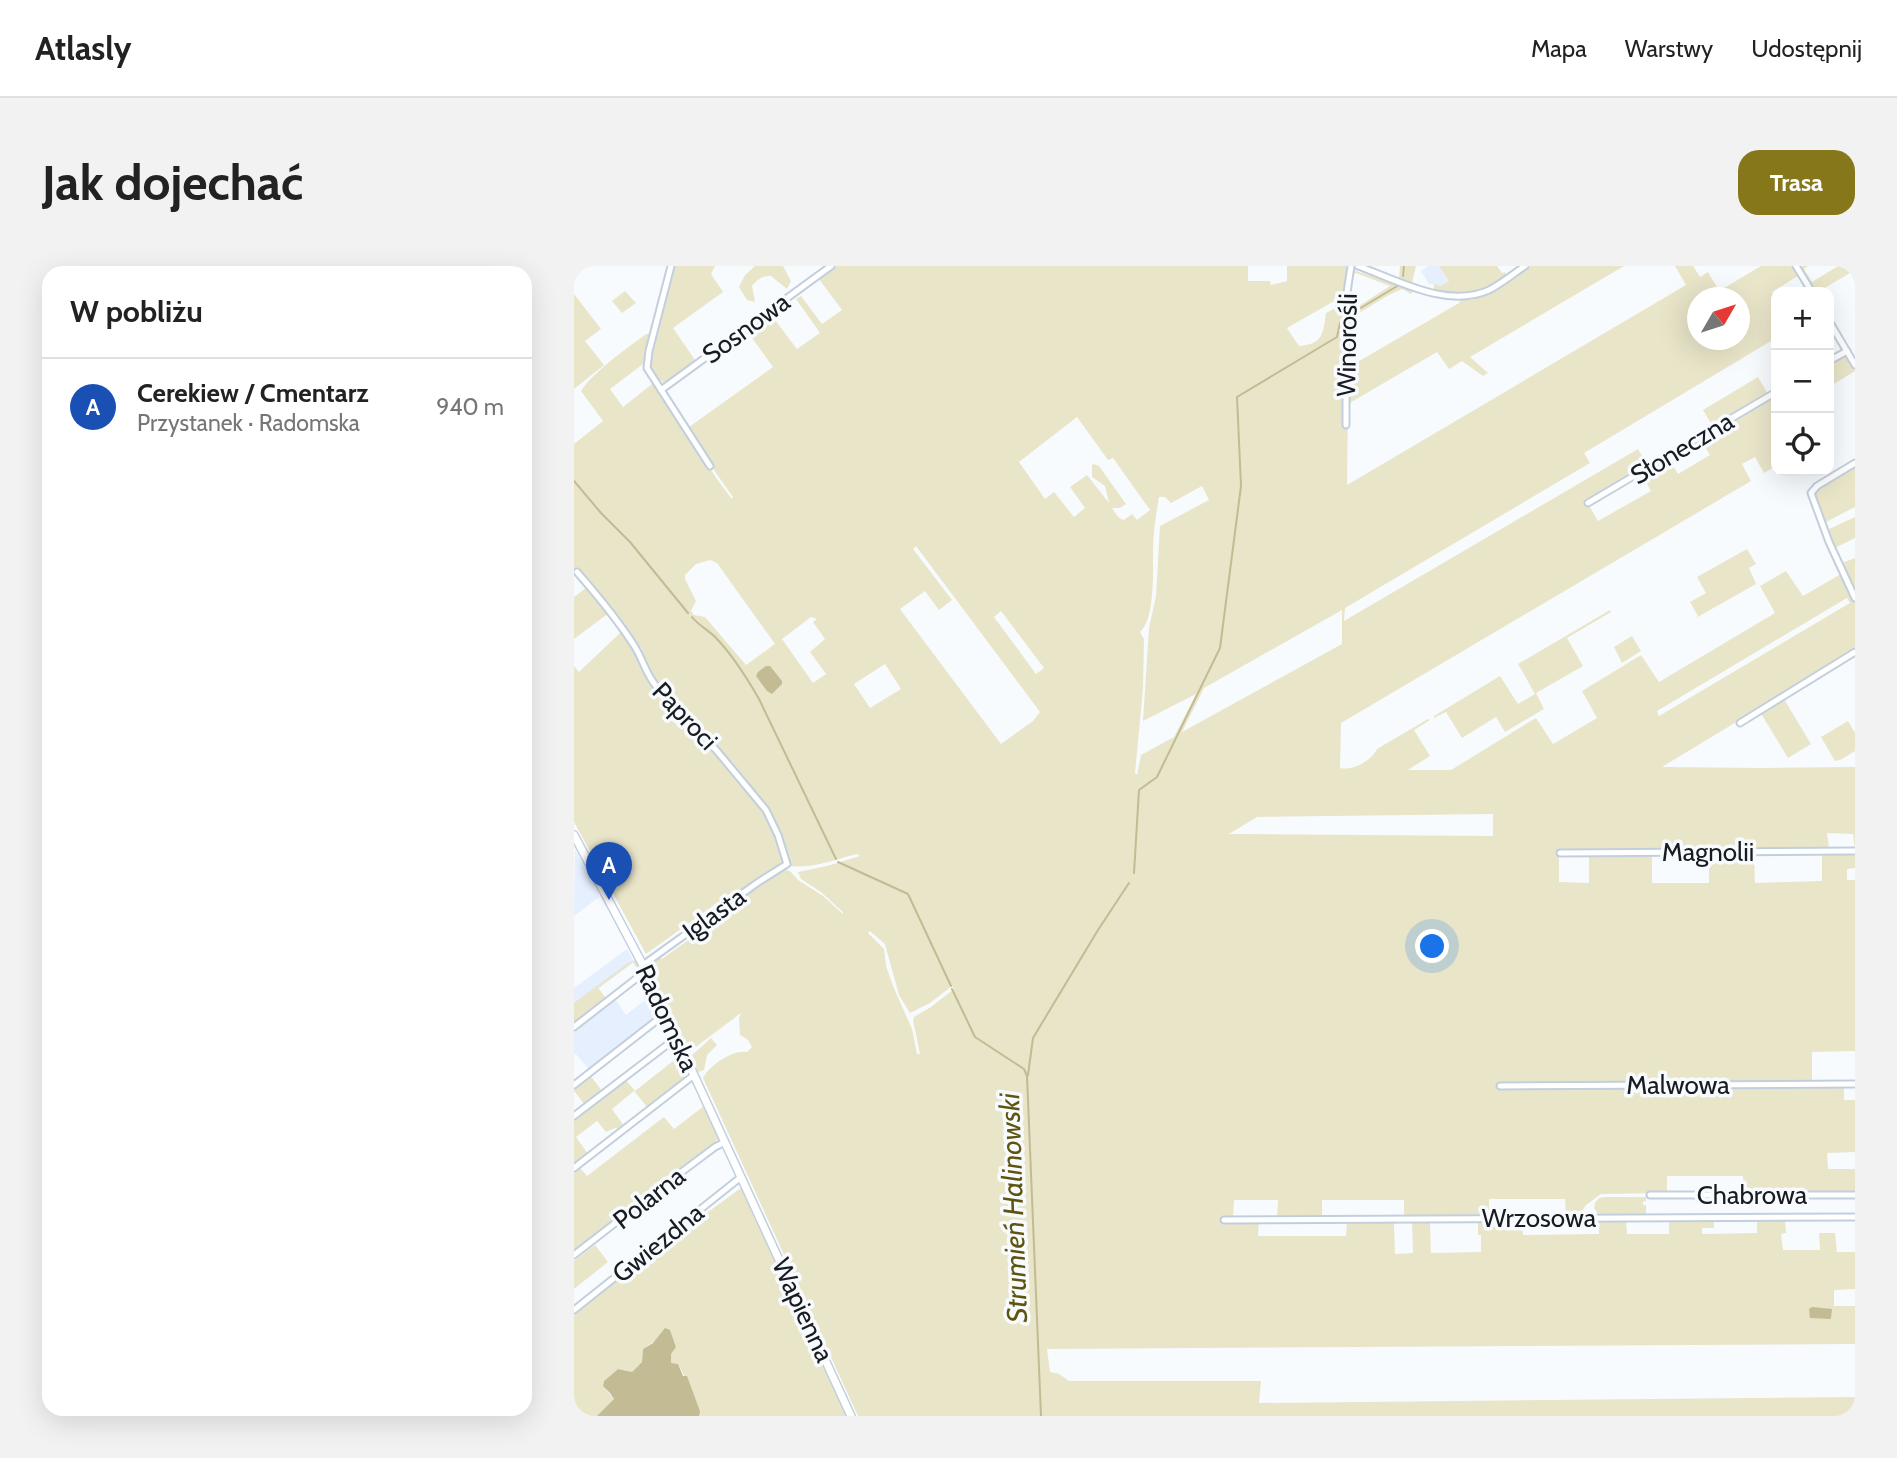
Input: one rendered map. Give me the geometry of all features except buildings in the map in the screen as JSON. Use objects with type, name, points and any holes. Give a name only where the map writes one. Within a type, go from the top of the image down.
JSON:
[{"type":"street","points":[[671,266],[646,365],[710,466]]},
{"type":"street","name":"Sosnowa","points":[[661,390],[831,266]]},
{"type":"street","name":"Winorośli","points":[[1346,425],[1346,299],[1351,266]]},
{"type":"street","points":[[1358,266],[1429,292],[1462,296],[1489,290],[1525,266]]},
{"type":"street","points":[[1796,266],[1809,287]]},
{"type":"street","points":[[1834,329],[1855,365]]},
{"type":"street","points":[[1834,358],[1847,351]]},
{"type":"street","name":"Słoneczna","points":[[1588,503],[1771,395]]},
{"type":"street","points":[[1855,463],[1812,491],[1813,502],[1855,598]]},
{"type":"street","name":"Paproci","points":[[577,572],[619,623],[656,687],[717,751],[766,810],[778,835],[787,864]]},
{"type":"street","points":[[1740,723],[1855,652]]},
{"type":"street","name":"Radomska","points":[[574,835],[644,968],[754,1204]]},
{"type":"street","name":"Magnolii","points":[[1560,853],[1855,851]]},
{"type":"street","name":"Iglasta","points":[[574,1027],[644,968],[757,883],[787,864]]},
{"type":"street","points":[[574,1085],[665,1014]]},
{"type":"street","points":[[574,1116],[676,1038]]},
{"type":"street","points":[[574,1168],[694,1075]]},
{"type":"street","name":"Malwowa","points":[[1500,1086],[1855,1084]]},
{"type":"street","name":"Polarna","points":[[574,1255],[725,1142]]},
{"type":"street","name":"Gwiezdna","points":[[574,1310],[741,1176]]},
{"type":"street","name":"Chabrowa","points":[[1650,1195],[1855,1195]]},
{"type":"street","name":"Wapienna","points":[[754,1204],[851,1416]]},
{"type":"street","name":"Wrzosowa","points":[[1224,1220],[1855,1217]]},
{"type":"shaded area","points":[[674,266],[715,266],[711,274],[723,292],[673,328],[695,360],[668,382],[663,383],[657,380],[648,367]]},
{"type":"shaded area","points":[[755,266],[783,266],[791,281],[787,289],[771,276],[765,277],[752,286],[755,302],[747,300],[739,287],[745,275]]},
{"type":"shaded area","points":[[834,266],[1248,266],[1248,281],[1270,281],[1271,285],[1287,281],[1287,266],[1346,266],[1346,288],[1343,296],[1287,328],[1299,346],[1313,343],[1320,337],[1326,313],[1339,306],[1338,316],[1342,314],[1341,303],[1348,313],[1390,286],[1356,273],[1351,275],[1353,270],[1414,290],[1411,294],[1402,289],[1351,318],[1349,367],[1461,300],[1472,300],[1492,292],[1531,266],[1624,266],[1470,357],[1488,373],[1483,376],[1462,361],[1449,369],[1437,352],[1348,404],[1347,485],[1686,285],[1675,266],[1693,266],[1700,277],[1708,272],[1717,287],[1687,287],[1687,350],[1750,350],[1750,287],[1726,287],[1761,266],[1793,266],[1798,276],[1780,287],[1771,287],[1771,341],[1584,453],[1590,463],[1345,608],[1344,621],[1638,449],[1648,466],[1587,502],[1598,521],[1651,491],[1642,475],[1669,459],[1678,474],[1710,455],[1701,440],[1771,398],[1771,469],[1764,473],[1755,457],[1742,464],[1751,481],[1341,723],[1340,768],[1361,764],[1377,749],[1428,719],[1430,720],[1414,730],[1430,756],[1408,770],[1451,770],[1536,718],[1553,744],[1597,718],[1582,691],[1641,655],[1659,682],[1775,613],[1760,586],[1786,571],[1803,596],[1841,574],[1855,602],[1855,650],[1662,767],[1855,767],[1855,849],[1853,834],[1827,833],[1829,849],[1559,850],[1559,882],[1589,883],[1589,854],[1652,854],[1652,883],[1709,883],[1709,854],[1754,854],[1755,883],[1822,881],[1822,853],[1855,853],[1855,868],[1847,869],[1847,880],[1855,880],[1855,1051],[1812,1052],[1812,1086],[1844,1087],[1844,1100],[1855,1100],[1855,1152],[1827,1153],[1828,1169],[1855,1169],[1855,1193],[1744,1194],[1743,1176],[1667,1176],[1667,1193],[1601,1194],[1586,1205],[1578,1217],[1566,1217],[1565,1199],[1489,1199],[1489,1218],[1404,1218],[1404,1200],[1322,1200],[1322,1218],[1277,1218],[1278,1200],[1234,1200],[1233,1217],[1223,1218],[1223,1221],[1259,1221],[1258,1236],[1346,1236],[1347,1221],[1396,1222],[1395,1254],[1413,1253],[1412,1221],[1430,1223],[1431,1253],[1481,1252],[1478,1223],[1470,1221],[1522,1221],[1523,1235],[1599,1234],[1598,1220],[1626,1220],[1627,1234],[1669,1234],[1669,1220],[1714,1219],[1714,1228],[1702,1228],[1702,1234],[1757,1233],[1757,1219],[1785,1219],[1786,1233],[1781,1234],[1783,1250],[1820,1250],[1819,1233],[1835,1233],[1837,1252],[1855,1252],[1855,1289],[1834,1290],[1834,1306],[1855,1306],[1855,1344],[1047,1349],[1050,1372],[1069,1381],[1261,1381],[1259,1403],[1855,1397],[1855,1416],[858,1416],[703,1078],[722,1059],[735,1053],[747,1052],[752,1047],[748,1040],[740,1035],[741,1013],[689,1052],[658,985],[660,983],[657,983],[651,962],[659,956],[662,959],[782,869],[790,871],[843,914],[821,892],[801,879],[798,872],[860,856],[857,854],[807,866],[790,866],[771,813],[727,759],[688,722],[764,809],[772,823],[783,862],[741,893],[738,890],[717,903],[646,954],[574,822],[574,666],[579,672],[623,632],[634,644],[609,613],[574,639],[574,597],[587,587],[574,574],[574,444],[603,421],[581,391],[610,361],[649,334],[643,364],[610,389],[623,407],[652,384],[655,385],[732,499],[689,427],[773,367],[747,331],[772,316],[797,349],[820,333],[796,299],[801,296],[822,324],[842,310],[819,279],[814,281]],"holes":[[[1077,417],[1108,460],[1113,458],[1150,510],[1137,520],[1132,514],[1124,520],[1120,518],[1112,508],[1120,508],[1126,504],[1099,466],[1093,464],[1092,477],[1105,486],[1109,503],[1087,475],[1070,487],[1085,508],[1074,517],[1054,492],[1045,499],[1019,462]],[[1202,486],[1209,500],[1160,526],[1143,721],[1196,694],[1174,737],[1141,755],[1137,775],[1135,773],[1143,689],[1144,639],[1140,632],[1145,626],[1151,606],[1159,497],[1165,497],[1171,503]],[[916,546],[1040,712],[1033,721],[1001,744],[900,609],[925,591],[939,610],[952,600],[913,549]],[[710,560],[717,563],[775,644],[746,665],[705,617],[694,615],[691,611],[696,601],[685,575],[696,564]],[[1847,598],[1850,603],[1659,716],[1657,711]],[[1342,610],[1342,644],[1182,732],[1204,688]],[[1001,611],[1044,668],[1036,674],[994,617]],[[811,617],[817,619],[813,622],[825,639],[810,652],[826,674],[813,683],[782,639]],[[885,664],[901,689],[870,708],[854,684]],[[1493,814],[1493,836],[1229,834],[1257,817]],[[870,931],[885,944],[899,995],[910,1013],[930,1003],[952,986],[954,989],[914,1017],[920,1054],[917,1054],[912,1029],[886,966],[884,949],[868,933]]]},
{"type":"shaded area","points":[[1400,266],[1416,266],[1412,283],[1399,278]]},
{"type":"shaded area","points":[[1428,266],[1439,266],[1449,281],[1441,286],[1429,284],[1421,271]]},
{"type":"shaded area","points":[[1439,266],[1497,266],[1506,275],[1472,292],[1445,292],[1434,290],[1434,284],[1441,286],[1449,281]]},
{"type":"shaded area","points":[[1800,266],[1808,266],[1804,269],[1812,282],[1838,266],[1855,266],[1855,270],[1826,287],[1812,287]]},
{"type":"shaded area","points":[[625,291],[636,303],[622,313],[612,301]]},
{"type":"shaded area","points":[[574,294],[601,329],[585,341],[604,365],[574,389]]},
{"type":"shaded area","points":[[1845,355],[1852,362],[1855,371],[1834,384],[1834,360]]},
{"type":"shaded area","points":[[1758,377],[1768,394],[1713,427],[1703,410]]},
{"type":"shaded area","points":[[1855,466],[1855,507],[1824,523],[1815,498],[1817,490]]},
{"type":"shaded area","points":[[1855,517],[1855,538],[1835,548],[1827,530]]},
{"type":"shaded area","points":[[1747,549],[1756,564],[1749,568],[1756,584],[1694,619],[1698,616],[1690,602],[1706,593],[1697,577]]},
{"type":"shaded area","points":[[1855,558],[1855,592],[1842,563]]},
{"type":"shaded area","points":[[1610,610],[1611,612],[1567,638],[1583,666],[1536,693],[1544,709],[1505,732],[1496,717],[1462,738],[1446,712],[1434,718],[1500,676],[1518,704],[1535,694],[1518,664]]},
{"type":"shaded area","points":[[1632,636],[1641,651],[1622,663],[1614,647]]},
{"type":"shaded area","points":[[766,666],[770,666],[782,681],[772,694],[756,676]]},
{"type":"shaded area","points":[[1784,699],[1811,744],[1788,758],[1760,712]]},
{"type":"shaded area","points":[[1848,721],[1855,733],[1855,751],[1835,761],[1821,737]]},
{"type":"shaded area","points":[[575,850],[599,897],[574,916]]},
{"type":"shaded area","points":[[627,949],[634,962],[574,1007],[574,988]]},
{"type":"shaded area","points":[[635,960],[640,968],[637,971],[633,962],[598,988],[607,999],[574,1025],[574,1003]]},
{"type":"shaded area","points":[[649,997],[657,1018],[590,1071],[576,1054],[574,1055],[574,1031],[615,999],[626,1015]]},
{"type":"shaded area","points":[[711,1038],[717,1045],[707,1055],[704,1070],[698,1072],[691,1056]]},
{"type":"shaded area","points":[[678,1050],[690,1076],[648,1108],[634,1091],[612,1109],[624,1126],[606,1132],[597,1121],[576,1137],[588,1154],[576,1163],[587,1176],[664,1117],[674,1129],[704,1106],[719,1139],[574,1250],[574,1119],[625,1079],[635,1091],[677,1058],[675,1052]]},
{"type":"shaded area","points":[[590,1075],[602,1091],[585,1105],[574,1088]]},
{"type":"shaded area","points":[[741,1188],[846,1416],[699,1416],[695,1397],[678,1364],[671,1364],[671,1354],[676,1347],[670,1330],[643,1349],[642,1362],[632,1372],[618,1369],[604,1381],[603,1386],[614,1399],[597,1416],[574,1416],[574,1315],[645,1258]]},
{"type":"shaded area","points":[[1605,1197],[1666,1198],[1646,1198],[1643,1205],[1646,1205],[1646,1216],[1618,1214],[1600,1217],[1594,1208],[1595,1203],[1599,1198]]},
{"type":"shaded area","points":[[595,1245],[608,1262],[574,1289],[574,1261]]},
{"type":"shaded area","points":[[1809,1309],[1832,1309],[1831,1318],[1810,1318]]},
{"type":"shaded area","points":[[665,1328],[670,1330],[676,1347],[671,1354],[671,1363],[678,1364],[683,1376],[687,1376],[700,1411],[699,1416],[597,1416],[614,1399],[603,1386],[604,1381],[618,1369],[632,1372],[642,1362],[643,1349],[653,1343]]},
{"type":"waterway","points":[[1403,276],[1404,266]]},
{"type":"waterway","points":[[1349,315],[1399,285]]},
{"type":"waterway","points":[[1134,873],[1139,790],[1157,777],[1220,648],[1241,486],[1237,397],[1337,337],[1343,319]]},
{"type":"waterway","name":"Strumień Halinowski","points":[[574,481],[630,542],[688,613]]},
{"type":"waterway","name":"Strumień Halinowski","points":[[692,617],[723,646],[759,699],[836,859]]},
{"type":"waterway","name":"Strumień Halinowski","points":[[838,862],[908,894],[951,986]]},
{"type":"waterway","points":[[1028,1075],[1033,1038],[1129,883]]},
{"type":"waterway","name":"Strumień Halinowski","points":[[952,989],[975,1037],[1024,1069],[1027,1076],[1041,1416]]},
{"type":"place","name":"Cerekiew / Cmentarz","points":[[609,900]]}]
